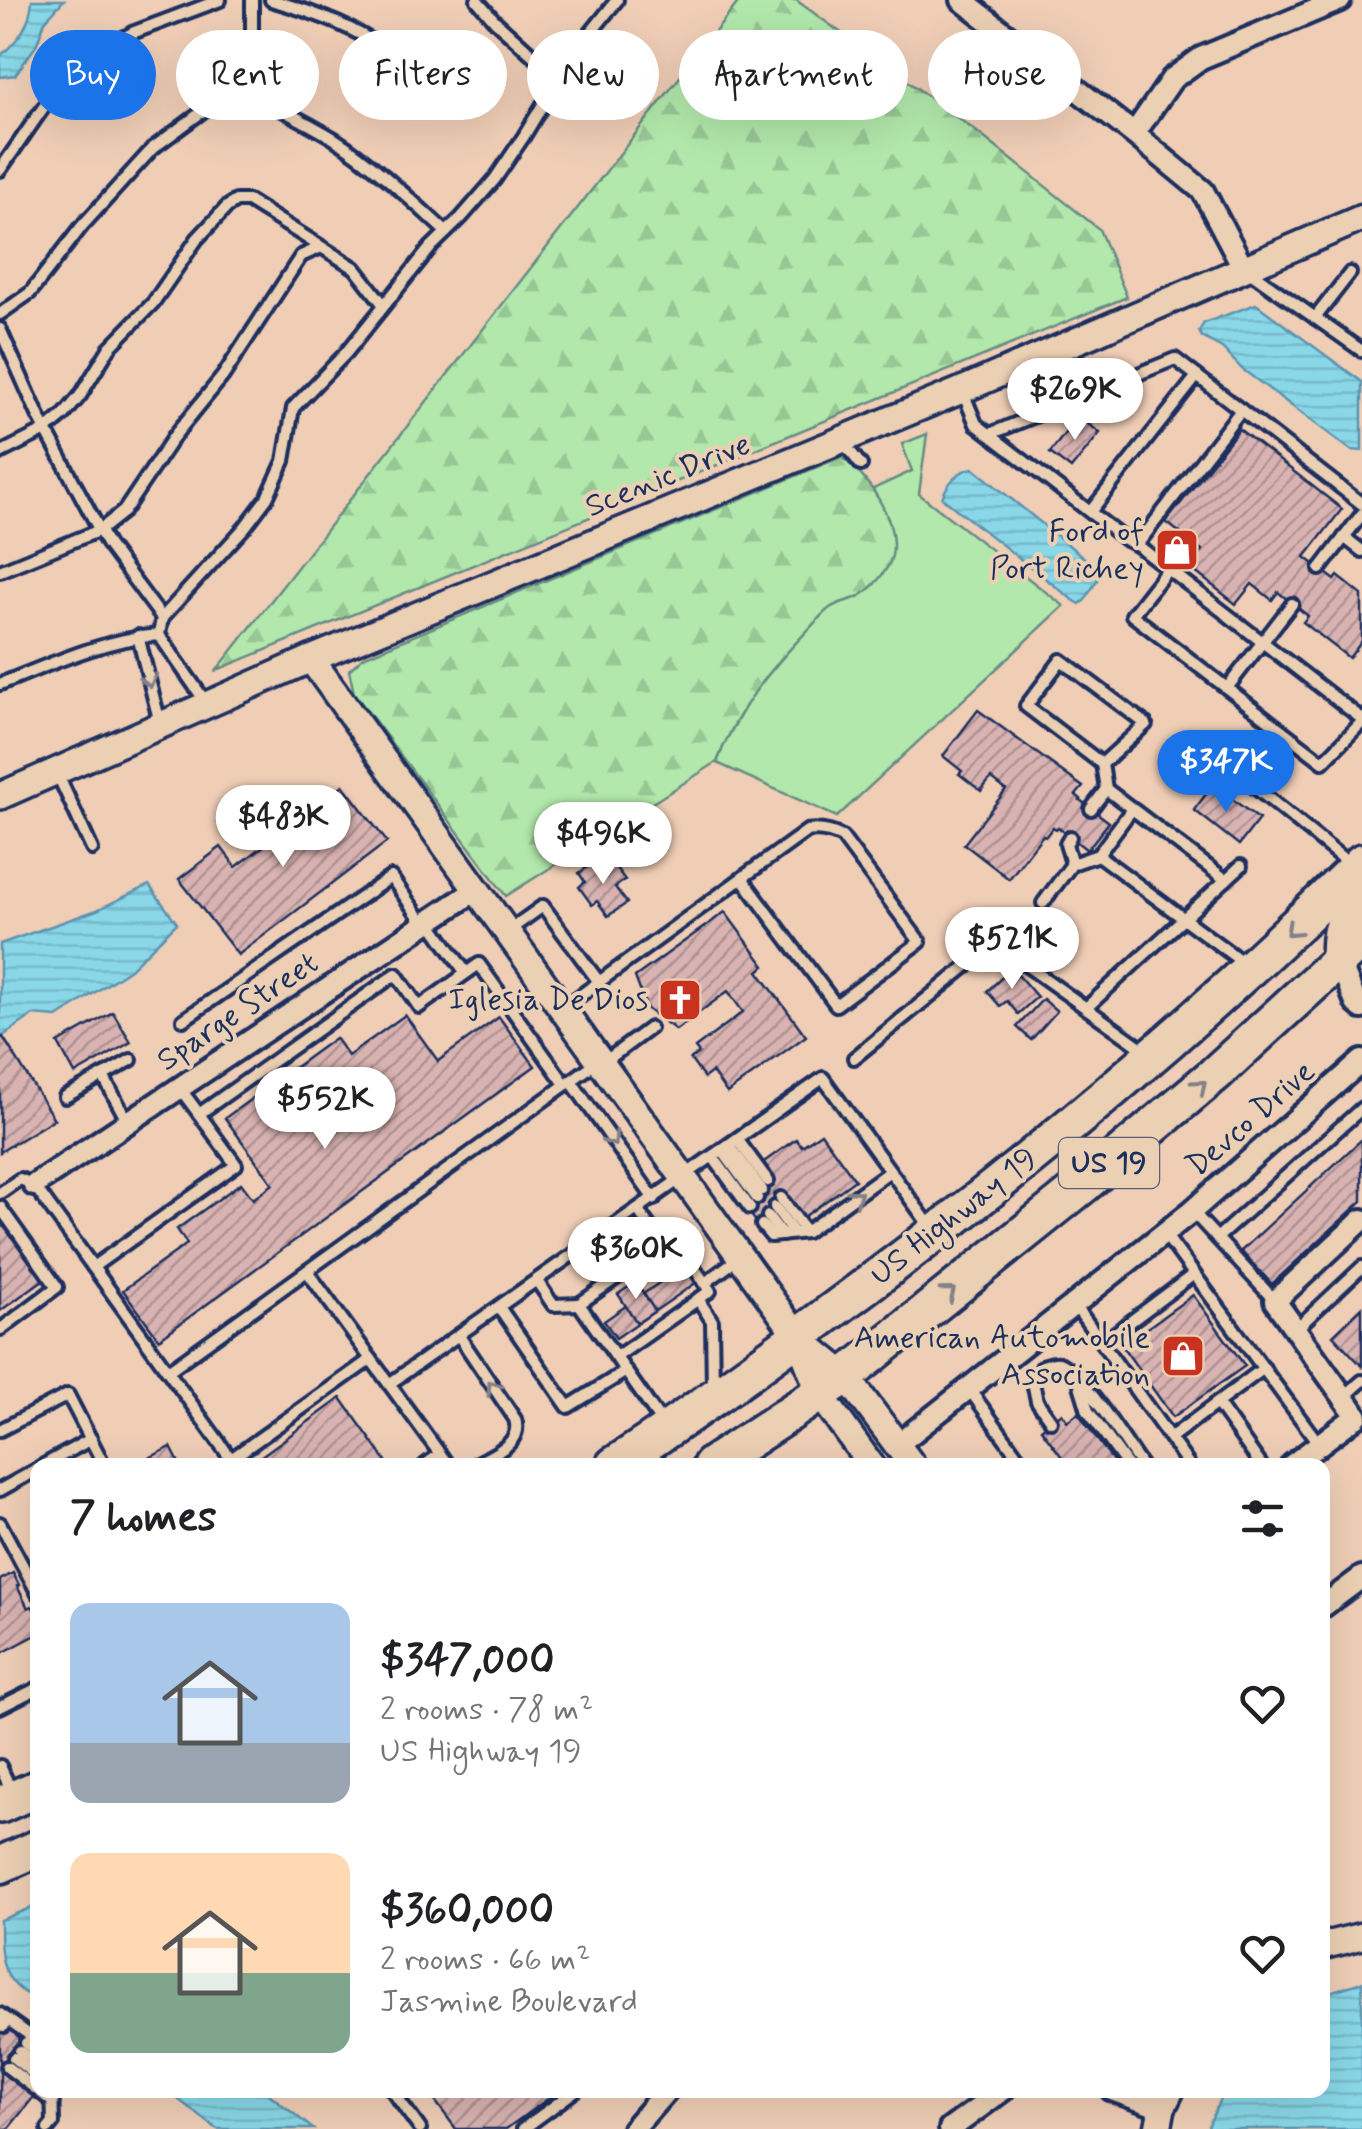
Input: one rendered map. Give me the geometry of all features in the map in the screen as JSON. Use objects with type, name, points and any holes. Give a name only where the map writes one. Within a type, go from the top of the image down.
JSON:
[{"type":"highway","points":[[1351,949],[1340,930],[1360,878]]},
{"type":"highway","name":"US Highway 19","points":[[624,1458],[798,1337],[935,1234],[1060,1134],[1360,878]]},
{"type":"highway","name":"US Highway 19","points":[[722,1458],[833,1385],[1086,1183],[1351,949]]},
{"type":"highway","points":[[0,1865],[30,1852]]},
{"type":"street","points":[[962,0],[1203,191],[1244,267]]},
{"type":"street","points":[[1134,134],[1172,79],[1200,58],[1340,0]]},
{"type":"street","name":"Scenic Drive","points":[[0,796],[311,659],[962,390],[1362,218]]},
{"type":"street","points":[[311,659],[833,1385],[904,1455]]},
{"type":"street","name":"Sparge Street","points":[[34,1184],[476,890]]},
{"type":"street","points":[[1351,949],[1356,1004],[1362,1008]]},
{"type":"street","name":"Devco Drive","points":[[904,1455],[968,1388],[1192,1212],[1361,1063]]},
{"type":"street","points":[[1301,1458],[1357,1416],[1275,1300],[1360,1224]]},
{"type":"street","points":[[833,1385],[868,1458]]},
{"type":"street","points":[[1330,1600],[1362,1577]]},
{"type":"street","points":[[1330,1944],[1362,1936]]},
{"type":"street","points":[[632,2129],[661,2098]]},
{"type":"street","points":[[950,2129],[992,2098]]},
{"type":"street","points":[[1134,2098],[1164,2109]]},
{"type":"lane","points":[[0,170],[43,108],[78,68],[132,33],[220,0]]},
{"type":"lane","points":[[252,0],[252,30]]},
{"type":"lane","points":[[271,0],[349,30]]},
{"type":"lane","points":[[477,0],[527,50]]},
{"type":"lane","points":[[593,30],[617,0]]},
{"type":"lane","points":[[0,314],[30,292],[82,226],[153,148],[191,120]]},
{"type":"lane","points":[[298,120],[356,154],[446,232]]},
{"type":"lane","points":[[208,705],[159,635],[162,618],[246,527],[267,498],[284,460],[293,408],[346,353],[431,246],[495,178],[532,120]]},
{"type":"lane","points":[[0,453],[46,430],[64,414],[80,396],[110,347],[153,303],[197,239],[236,200],[248,201],[355,268],[383,304]]},
{"type":"lane","points":[[0,571],[100,530],[124,512],[175,435],[223,376],[300,256],[300,235]]},
{"type":"lane","points":[[300,256],[319,248]]},
{"type":"lane","points":[[1244,267],[1362,352]]},
{"type":"lane","points":[[1315,318],[1350,273]]},
{"type":"lane","points":[[0,329],[46,430],[107,544],[162,618]]},
{"type":"lane","points":[[990,434],[1175,358],[1362,504]]},
{"type":"lane","points":[[1090,512],[1197,376]]},
{"type":"lane","points":[[962,390],[976,424],[1137,545],[1168,569],[1262,642],[1362,721],[1322,762],[1132,615],[1168,569]]},
{"type":"lane","points":[[1137,545],[1241,410]]},
{"type":"lane","points":[[841,440],[861,465]]},
{"type":"lane","points":[[1320,568],[1362,514]]},
{"type":"lane","points":[[1344,537],[1362,550]]},
{"type":"lane","points":[[1227,688],[1292,604]]},
{"type":"lane","points":[[0,684],[109,643],[159,635]]},
{"type":"lane","points":[[138,636],[160,726]]},
{"type":"lane","points":[[1102,764],[1146,724],[1061,660],[1026,706],[1102,764],[1106,790],[1226,880]]},
{"type":"lane","points":[[56,772],[92,849]]},
{"type":"lane","points":[[1252,785],[1360,878]]},
{"type":"lane","points":[[1091,808],[1106,790]]},
{"type":"lane","points":[[1043,903],[1072,864],[1098,855],[1132,809]]},
{"type":"lane","points":[[562,1009],[742,878],[807,831],[832,832],[842,837],[920,942],[836,1004],[742,878]]},
{"type":"lane","points":[[1070,837],[1066,844],[1072,864]]},
{"type":"lane","points":[[1098,855],[1250,968]]},
{"type":"lane","points":[[1086,1008],[1242,866]]},
{"type":"lane","points":[[183,1020],[390,877],[466,973]]},
{"type":"lane","points":[[507,932],[543,906],[599,982]]},
{"type":"lane","points":[[854,1058],[995,944],[1152,1056]]},
{"type":"lane","points":[[199,1114],[396,974],[419,1007],[479,964],[654,1199]]},
{"type":"lane","points":[[168,1371],[568,1082],[650,1028]]},
{"type":"lane","points":[[65,1097],[131,1060]]},
{"type":"lane","points":[[103,1076],[128,1122]]},
{"type":"lane","points":[[389,1384],[822,1078],[935,1234]]},
{"type":"lane","points":[[93,1266],[236,1165],[179,1088]]},
{"type":"lane","points":[[1217,1238],[1362,1108]]},
{"type":"lane","points":[[725,1148],[759,1194],[725,1148]]},
{"type":"lane","points":[[794,1233],[772,1211],[770,1236],[794,1233],[890,1172]]},
{"type":"lane","points":[[0,1193],[20,1179],[34,1184],[230,1458]]},
{"type":"lane","points":[[0,1207],[57,1287],[1,1329]]},
{"type":"lane","points":[[638,1210],[663,1246]]},
{"type":"lane","points":[[1192,1212],[1275,1300]]},
{"type":"lane","points":[[1164,1233],[1319,1444]]},
{"type":"lane","points":[[537,1281],[553,1304],[579,1304],[674,1238],[710,1291],[616,1357]]},
{"type":"lane","points":[[705,1283],[740,1257]]},
{"type":"lane","points":[[1296,1329],[1362,1267]]},
{"type":"lane","points":[[307,1271],[443,1458]]},
{"type":"lane","points":[[1102,1343],[1194,1274]]},
{"type":"lane","points":[[698,1299],[712,1321],[714,1397]]},
{"type":"lane","points":[[579,1304],[666,1430]]},
{"type":"lane","points":[[1074,1304],[1184,1458]]},
{"type":"lane","points":[[499,1307],[568,1407],[626,1371]]},
{"type":"lane","points":[[458,1336],[518,1428],[514,1440],[485,1458]]},
{"type":"lane","points":[[232,1458],[371,1360]]},
{"type":"lane","points":[[1052,1421],[1037,1401],[1032,1382],[1043,1366],[1052,1363],[1062,1364],[1077,1376],[1136,1458]]},
{"type":"lane","points":[[1170,1438],[1264,1368]]},
{"type":"lane","points":[[1077,1376],[1088,1411],[1122,1458]]},
{"type":"lane","points":[[1344,1397],[1362,1381]]},
{"type":"lane","points":[[968,1388],[1019,1458]]},
{"type":"lane","points":[[0,1430],[68,1395],[100,1458]]},
{"type":"lane","points":[[1217,1403],[1257,1458]]},
{"type":"lane","points":[[57,1458],[91,1439]]},
{"type":"lane","points":[[435,1458],[440,1454]]},
{"type":"lane","points":[[0,1490],[30,1473]]},
{"type":"lane","points":[[0,1523],[4,1538],[30,1581]]},
{"type":"lane","points":[[0,1708],[30,1692]]},
{"type":"lane","points":[[0,1766],[18,1797]]},
{"type":"lane","points":[[1,2021],[21,2052]]},
{"type":"lane","points":[[51,2126],[53,2098]]},
{"type":"lane","points":[[398,2098],[420,2129]]},
{"type":"lane","points":[[524,2129],[565,2098]]},
{"type":"green space","points":[[740,0],[796,0],[837,30],[717,30]]},
{"type":"green space","points":[[679,78],[679,120],[908,120],[908,82],[928,96],[928,120],[961,120],[1099,229],[1127,297],[217,670],[646,120],[659,120],[659,104]]},
{"type":"green space","points":[[927,434],[919,494],[1064,606],[837,817],[717,763],[754,691],[783,655],[830,607],[861,595],[890,524],[873,489],[912,471],[902,444]]},
{"type":"green space","points":[[841,457],[871,487],[891,528],[892,556],[874,585],[827,610],[780,660],[744,708],[717,762],[506,896],[354,693],[349,670],[363,657]]},
{"type":"water","points":[[32,0],[64,0],[42,30],[30,30],[30,54],[15,75],[0,77],[0,56],[13,44],[29,17]]},
{"type":"water","points":[[1256,304],[1362,382],[1362,451],[1351,450],[1242,369],[1222,348],[1202,337],[1199,331],[1204,323]]},
{"type":"water","points":[[973,468],[1102,572],[1085,600],[1080,604],[1073,600],[942,498],[954,478]]},
{"type":"water","points":[[149,885],[177,923],[130,969],[82,1001],[57,1017],[33,1015],[0,1038],[0,944],[97,910]]},
{"type":"water","points":[[30,1908],[30,1996],[16,1986],[5,1968],[0,1920]]},
{"type":"water","points":[[1362,1982],[1362,2129],[1207,2129],[1221,2098],[1330,2098],[1330,1992]]},
{"type":"water","points":[[176,2098],[274,2098],[313,2129],[217,2129]]},
{"type":"building","points":[[1078,416],[1100,433],[1071,469],[1050,453]]},
{"type":"building","name":"Ford of Port Richey","points":[[1239,429],[1342,509],[1305,557],[1362,595],[1362,641],[1349,658],[1303,622],[1308,616],[1278,592],[1272,600],[1252,584],[1236,604],[1189,567],[1202,550],[1166,522]]},
{"type":"building","points":[[978,710],[1083,787],[1076,795],[1109,822],[1087,850],[1053,827],[1009,879],[964,844],[1006,790],[991,778],[981,791],[943,756]]},
{"type":"building","points":[[343,785],[387,842],[238,955],[179,879],[221,847],[236,867]]},
{"type":"building","points":[[1213,785],[1259,819],[1239,845],[1194,810]]},
{"type":"building","points":[[596,861],[603,871],[613,864],[625,880],[615,887],[627,903],[608,916],[597,901],[592,905],[579,887],[585,882],[579,873]]},
{"type":"building","name":"Iglesia De Dios","points":[[725,912],[765,966],[758,971],[806,1036],[727,1093],[712,1072],[704,1078],[690,1059],[699,1053],[695,1048],[743,1012],[728,991],[676,1030],[647,1009],[635,977]]},
{"type":"building","points":[[1012,968],[1037,997],[1018,1014],[1007,1001],[1000,1006],[987,991]]},
{"type":"building","points":[[1043,999],[1057,1011],[1031,1040],[1017,1027]]},
{"type":"building","points":[[113,1012],[131,1042],[75,1074],[58,1043]]},
{"type":"building","points":[[405,1015],[438,1061],[499,1017],[535,1066],[159,1339],[123,1290],[187,1244],[177,1229],[241,1183],[253,1199],[273,1184],[225,1118],[335,1038],[348,1056]]},
{"type":"building","points":[[3,1037],[54,1119],[0,1152],[0,1038]]},
{"type":"building","points":[[821,1133],[855,1180],[801,1219],[784,1194],[760,1227],[748,1211],[771,1178],[761,1164],[796,1139],[802,1146]]},
{"type":"building","points":[[1362,1139],[1362,1201],[1272,1284],[1241,1251]]},
{"type":"building","points":[[0,1221],[43,1280],[0,1311]]},
{"type":"building","points":[[685,1265],[697,1282],[616,1338],[604,1321]]},
{"type":"building","points":[[636,1282],[655,1311],[637,1323],[618,1294]]},
{"type":"building","name":"American Automobile Association","points":[[1193,1295],[1245,1366],[1173,1417],[1122,1346]]},
{"type":"building","points":[[1362,1307],[1362,1366],[1333,1335]]},
{"type":"building","points":[[341,1398],[384,1458],[259,1458]]},
{"type":"building","points":[[1062,1413],[1067,1421],[1078,1413],[1111,1458],[1063,1458],[1041,1429]]},
{"type":"building","points":[[171,1447],[176,1458],[149,1458]]},
{"type":"building","points":[[13,1573],[30,1607],[30,1638],[0,1654],[0,1580]]},
{"type":"building","points":[[6,2023],[28,2041],[5,2070],[30,2089],[33,2098],[8,2129],[0,2129],[0,2031]]},
{"type":"building","points":[[433,2098],[549,2098],[506,2129],[456,2129]]},
{"type":"place","name":"Ford of Port Richey","points":[[1177,550]]},
{"type":"place","name":"Iglesia De Dios","points":[[680,1000]]},
{"type":"place","name":"American Automobile Association","points":[[1183,1356]]}]
